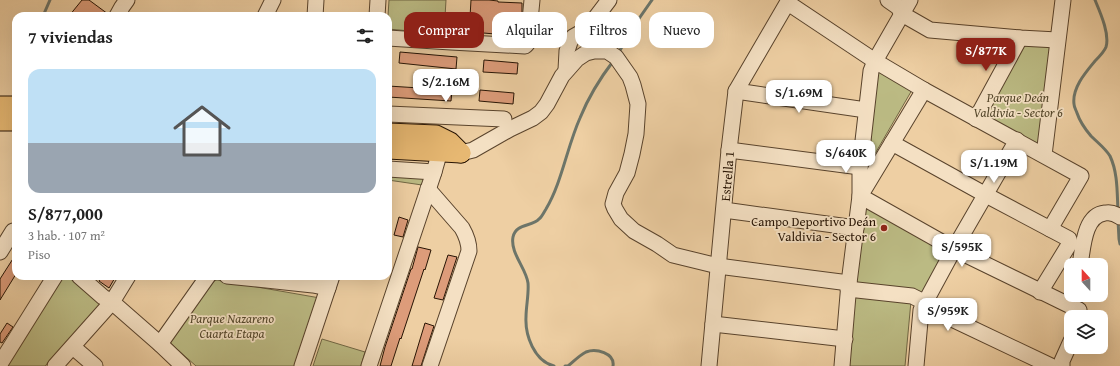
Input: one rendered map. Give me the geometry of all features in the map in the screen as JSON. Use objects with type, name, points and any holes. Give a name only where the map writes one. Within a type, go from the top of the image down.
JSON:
[{"type":"main road","points":[[0,106],[12,106]]},
{"type":"main road","points":[[0,121],[12,121]]},
{"type":"main road","points":[[392,134],[436,135],[440,144]]},
{"type":"main road","points":[[392,149],[440,144],[461,153]]},
{"type":"street","points":[[119,12],[127,0]]},
{"type":"street","points":[[267,12],[273,0]]},
{"type":"street","points":[[315,12],[316,0]]},
{"type":"street","points":[[377,12],[378,0]]},
{"type":"street","points":[[392,38],[525,46],[528,40],[532,0]]},
{"type":"street","points":[[566,70],[567,51],[573,37],[587,29],[609,0]]},
{"type":"street","points":[[888,0],[898,7],[902,14],[930,30],[1057,40]]},
{"type":"street","points":[[842,366],[848,286],[860,196],[860,167],[871,71],[875,61],[910,0]]},
{"type":"street","points":[[1044,155],[1063,0]]},
{"type":"street","points":[[788,1],[875,61],[924,90],[1081,176],[1050,228]]},
{"type":"street","name":"Estrella 1","points":[[709,366],[729,150],[736,91],[788,1]]},
{"type":"street","points":[[976,119],[1020,38]]},
{"type":"street","points":[[461,153],[473,150],[533,118],[541,112],[566,70],[578,58],[594,50],[607,51],[616,57],[630,77],[638,104],[636,134],[627,173],[616,193],[613,204],[621,219],[634,231],[657,244],[673,256],[718,266],[912,296],[924,302],[933,310],[1051,366]]},
{"type":"street","points":[[860,196],[924,90]]},
{"type":"street","points":[[736,91],[866,110]]},
{"type":"street","points":[[392,114],[504,119]]},
{"type":"street","points":[[916,366],[921,310],[924,302],[1017,140]]},
{"type":"street","points":[[892,143],[1069,239],[1070,243],[1040,292]]},
{"type":"street","points":[[368,366],[434,172],[440,144]]},
{"type":"street","points":[[729,150],[860,167]]},
{"type":"street","points":[[392,169],[434,172]]},
{"type":"street","points":[[428,189],[462,228],[466,234],[469,245],[469,251],[430,366]]},
{"type":"street","points":[[860,196],[954,249],[1073,310]]},
{"type":"street","points":[[724,210],[856,228]]},
{"type":"street","points":[[1081,258],[1090,222],[1102,213],[1108,212],[1120,217]]},
{"type":"street","points":[[0,252],[12,233]]},
{"type":"street","points":[[0,364],[52,280]]},
{"type":"street","points":[[84,280],[103,297],[112,302],[183,366]]},
{"type":"street","points":[[55,366],[112,302],[126,280]]},
{"type":"street","points":[[160,344],[205,280]]},
{"type":"street","points":[[265,280],[313,285],[330,282],[302,366]]},
{"type":"street","points":[[713,324],[845,340]]},
{"type":"street","points":[[73,347],[95,366]]},
{"type":"street","points":[[1062,366],[1062,361],[1065,354]]},
{"type":"green space","points":[[389,0],[446,0],[445,12],[404,12],[404,30],[392,29],[392,12],[388,12]]},
{"type":"green space","name":"Parque Deán Valdivia - Sector 6","points":[[1024,42],[1052,46],[1041,145],[982,116]]},
{"type":"green space","points":[[878,71],[912,90],[869,164],[868,163]]},
{"type":"green space","points":[[392,175],[424,178],[422,185],[392,181]]},
{"type":"green space","name":"Campo Deportivo Deán Valdivia - Sector 6","points":[[865,205],[947,251],[922,295],[854,283]]},
{"type":"green space","points":[[57,280],[77,280],[101,305],[45,366],[3,366]]},
{"type":"green space","name":"Parque Nazareno Cuarta Etapa","points":[[217,280],[320,298],[297,366],[196,366],[169,342],[214,281]]},
{"type":"green space","points":[[854,295],[911,301],[905,366],[847,366]]},
{"type":"green space","points":[[322,339],[365,352],[361,366],[313,366]]},
{"type":"building","points":[[82,0],[89,0],[105,12],[72,12]]},
{"type":"building","points":[[471,0],[522,3],[522,12],[492,12],[492,34],[484,33],[484,12],[470,12]]},
{"type":"building","points":[[400,52],[457,57],[456,69],[399,63]]},
{"type":"building","points":[[484,60],[518,63],[517,74],[483,72]]},
{"type":"building","points":[[392,86],[452,90],[451,101],[392,97]]},
{"type":"building","points":[[480,90],[514,93],[513,104],[479,101]]},
{"type":"building","points":[[399,217],[408,220],[403,237],[394,235]]},
{"type":"building","points":[[418,247],[431,250],[425,270],[424,269],[391,366],[380,366],[385,347]]},
{"type":"building","points":[[448,255],[457,257],[443,300],[434,298]]},
{"type":"building","points":[[12,260],[12,280],[0,300],[0,279]]},
{"type":"building","points":[[100,280],[114,280],[109,288]]},
{"type":"building","points":[[7,323],[13,327],[2,343],[0,342],[0,334]]},
{"type":"building","points":[[425,323],[434,326],[421,366],[412,366]]},
{"type":"waterway","points":[[45,12],[50,0]]},
{"type":"waterway","points":[[618,54],[631,30],[652,0]]},
{"type":"waterway","points":[[1095,0],[1106,30],[1107,42],[1103,53],[1080,81],[1075,92],[1074,105],[1085,128],[1104,148],[1113,163],[1116,176],[1118,211]]},
{"type":"waterway","points":[[554,366],[541,359],[536,353],[529,339],[526,324],[528,283],[527,277],[514,249],[513,237],[517,229],[540,218],[552,199],[575,129],[583,110],[604,73],[614,60]]},
{"type":"waterway","points":[[1118,220],[1120,244]]},
{"type":"waterway","points":[[565,366],[568,366],[579,356],[590,351],[599,351],[608,355],[613,362],[613,366]]},
{"type":"place","name":"Campo Deportivo Deán Valdivia - Sector 6","points":[[884,228]]}]
